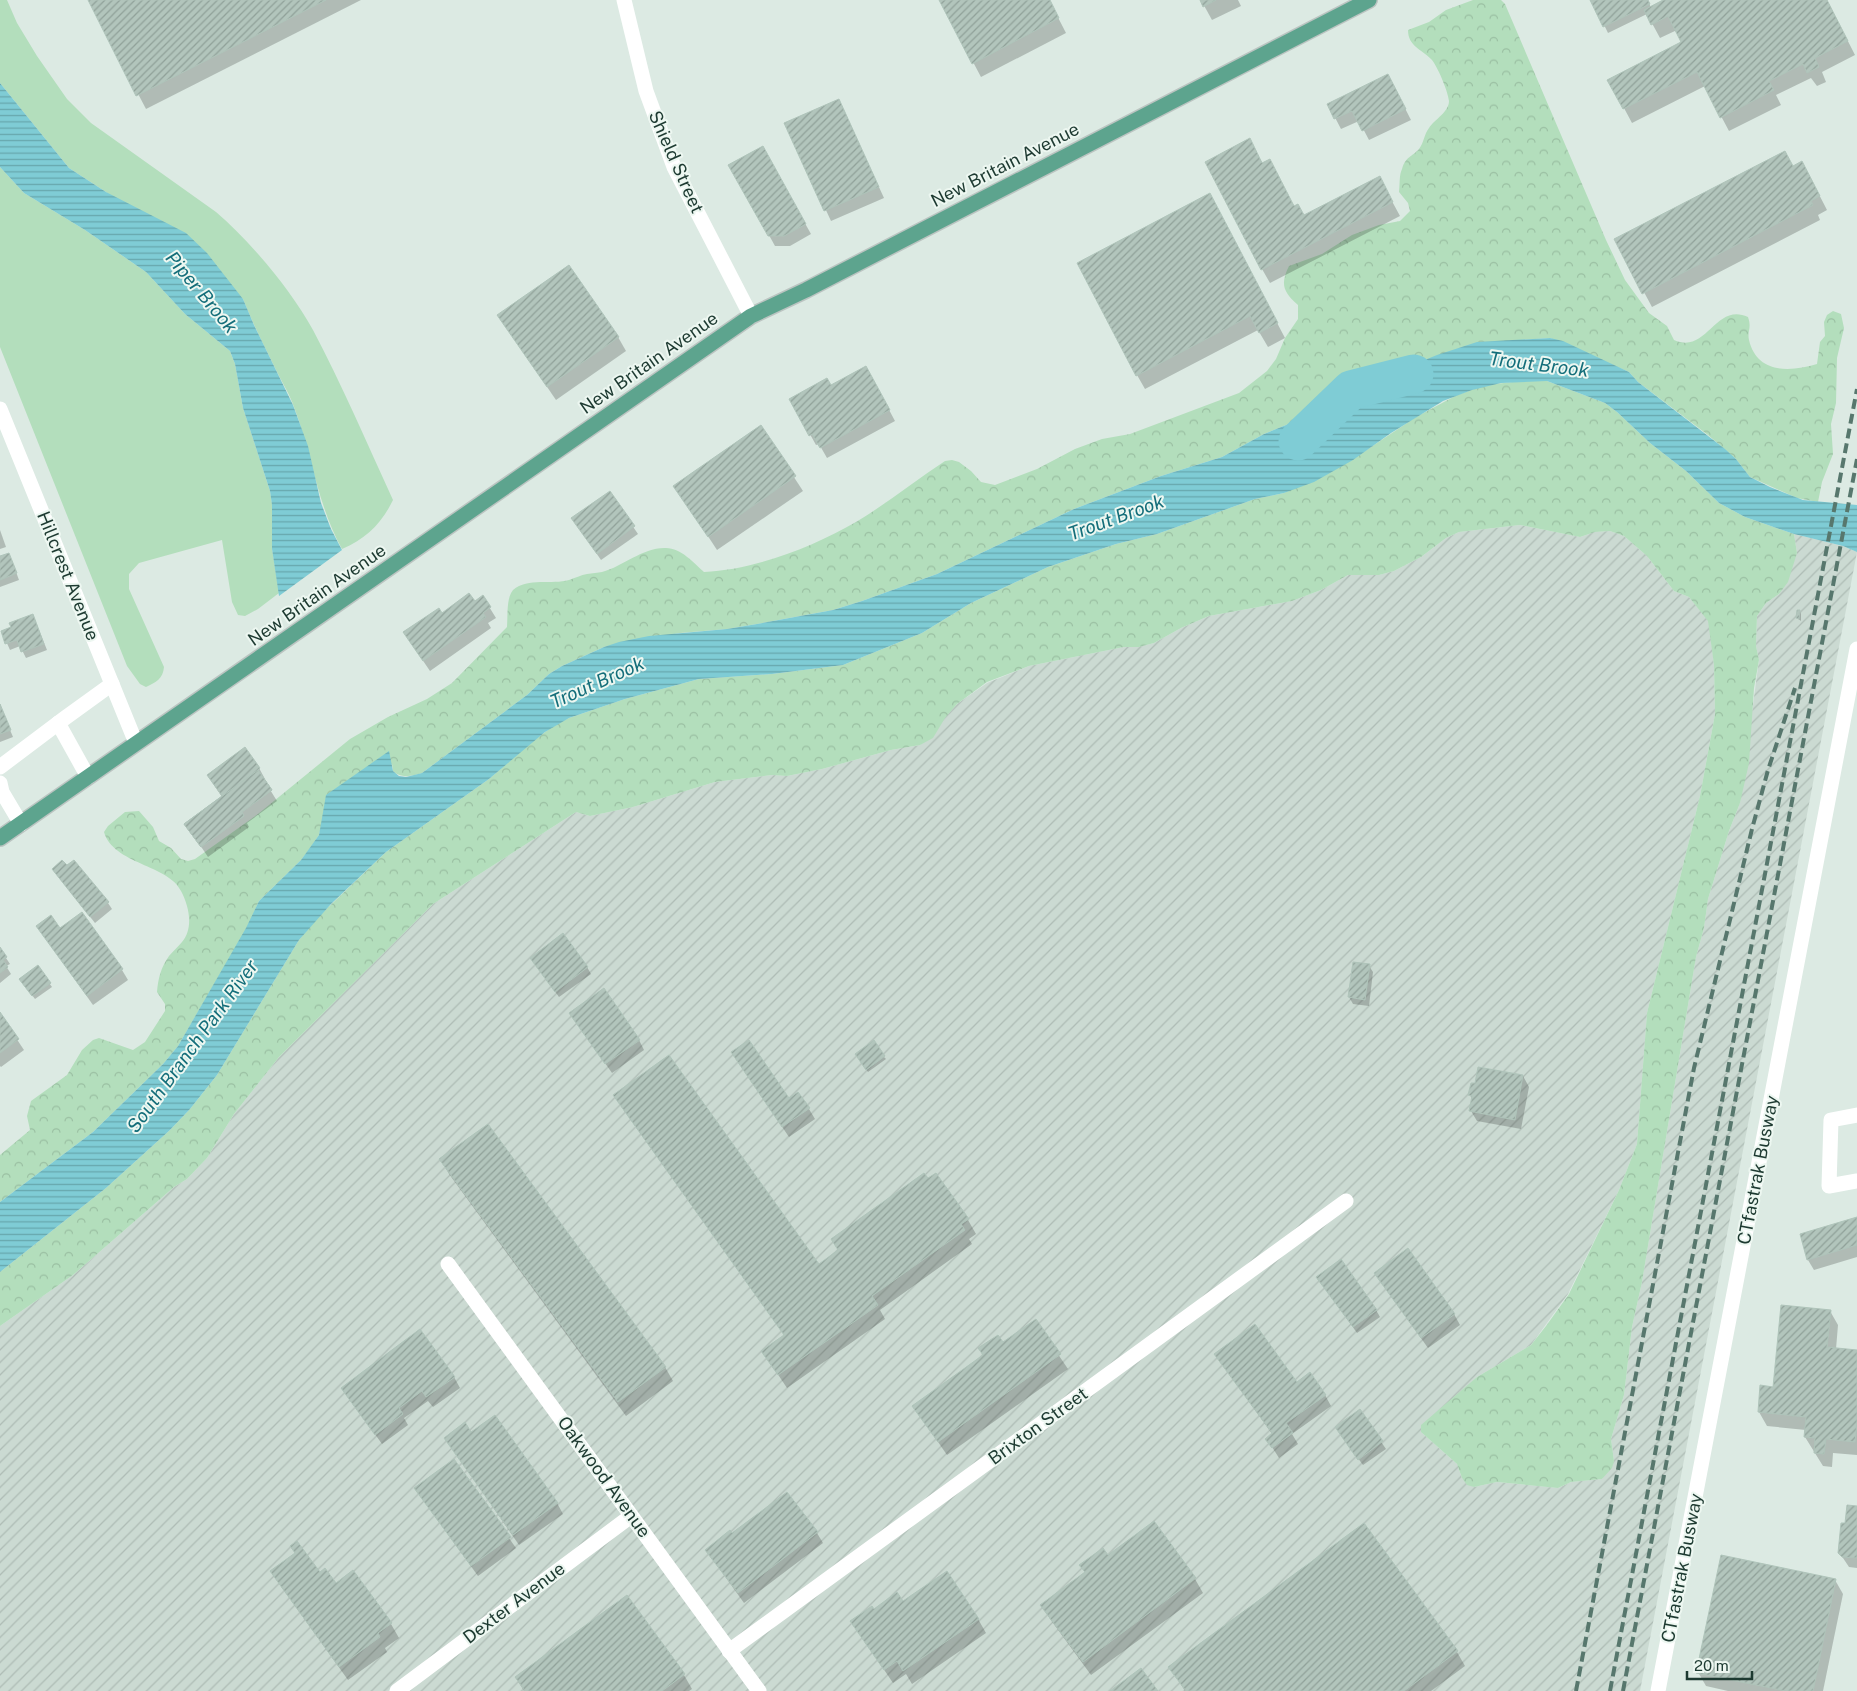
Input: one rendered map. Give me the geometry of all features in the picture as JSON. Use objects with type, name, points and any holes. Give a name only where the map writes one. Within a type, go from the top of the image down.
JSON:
[{"type":"main road","name":"New Britain Avenue","points":[[0,838],[751,316],[806,290],[1368,0]]},
{"type":"street","name":"Shield Street","points":[[624,0],[646,91],[674,167],[751,316]]},
{"type":"street","name":"Hillcrest Avenue","points":[[0,409],[136,743]]},
{"type":"street","name":"CTfastrak Busway","points":[[1658,1691],[1857,649]]},
{"type":"street","points":[[0,767],[112,684]]},
{"type":"street","points":[[58,723],[88,777]]},
{"type":"street","points":[[0,783],[2,792],[21,824]]},
{"type":"street","points":[[1857,1114],[1831,1120],[1829,1186],[1857,1180]]},
{"type":"street","name":"Brixton Street","points":[[729,1651],[1346,1201]]},
{"type":"street","name":"Oakwood Avenue","points":[[448,1264],[759,1691]]},
{"type":"street","name":"Dexter Avenue","points":[[397,1691],[631,1516]]},
{"type":"shaded area","points":[[1520,525],[1580,537],[1595,532],[1610,531],[1624,536],[1647,556],[1674,591],[1689,597],[1709,621],[1714,665],[1715,714],[1700,796],[1647,1013],[1637,1144],[1619,1190],[1568,1294],[1531,1345],[1477,1377],[1421,1432],[1457,1464],[1462,1478],[1474,1487],[1497,1482],[1558,1488],[1571,1482],[1602,1479],[1614,1461],[1611,1439],[1624,1395],[1632,1327],[1642,1282],[1696,957],[1704,928],[1708,899],[1729,831],[1740,803],[1759,660],[1756,646],[1757,616],[1766,603],[1779,594],[1797,553],[1794,534],[1843,546],[1857,552],[1640,1691],[0,1691],[0,1326],[73,1275],[174,1187],[187,1179],[207,1158],[234,1114],[279,1057],[433,904],[576,812],[590,816],[633,807],[715,782],[772,775],[787,776],[822,769],[891,750],[920,745],[957,704],[987,683],[1029,666],[1154,643],[1181,628],[1209,616],[1292,601],[1321,590],[1348,575],[1379,575],[1394,571],[1421,557],[1446,538],[1459,532]]},
{"type":"green space","points":[[0,0],[7,0],[17,23],[37,56],[67,99],[91,123],[216,212],[243,237],[269,267],[304,315],[334,372],[393,500],[384,516],[359,540],[342,549],[333,532],[292,403],[243,299],[106,192],[69,168],[0,83]]},
{"type":"green space","points":[[1473,0],[1501,0],[1505,4],[1625,280],[1649,313],[1667,326],[1674,340],[1685,343],[1695,341],[1727,316],[1737,314],[1748,317],[1750,324],[1749,340],[1753,351],[1759,359],[1767,365],[1776,368],[1807,367],[1817,364],[1820,342],[1825,336],[1824,322],[1827,315],[1833,311],[1841,314],[1844,328],[1837,358],[1836,403],[1831,424],[1833,454],[1822,482],[1818,502],[1797,498],[1750,477],[1736,459],[1708,435],[1638,382],[1629,372],[1550,338],[1521,340],[1410,367],[1357,390],[1333,406],[1264,434],[1222,457],[1161,476],[1074,509],[937,574],[862,601],[833,610],[757,624],[680,633],[604,647],[549,674],[527,695],[422,773],[410,776],[396,774],[393,771],[392,764],[322,823],[319,835],[301,860],[259,901],[247,928],[178,1046],[163,1064],[93,1132],[0,1202],[0,1155],[30,1130],[27,1116],[31,1101],[67,1075],[82,1050],[93,1040],[99,1038],[133,1050],[145,1042],[165,1011],[165,1004],[157,992],[159,978],[166,960],[186,936],[189,924],[188,910],[181,891],[175,882],[154,869],[129,858],[109,843],[104,832],[108,826],[125,812],[139,811],[153,827],[159,841],[171,848],[181,859],[188,861],[195,859],[258,814],[350,739],[388,717],[427,699],[452,683],[507,627],[509,598],[513,590],[519,586],[533,582],[569,580],[585,574],[602,572],[649,550],[658,548],[677,550],[704,572],[743,567],[763,562],[821,540],[856,522],[945,461],[959,462],[981,482],[995,485],[1037,469],[1075,449],[1102,439],[1130,434],[1239,393],[1267,371],[1276,359],[1285,338],[1298,319],[1298,305],[1286,292],[1284,283],[1289,266],[1322,254],[1352,235],[1379,225],[1400,221],[1410,211],[1408,203],[1399,192],[1401,171],[1407,159],[1421,147],[1429,128],[1447,109],[1449,101],[1436,67],[1431,59],[1413,44],[1408,30],[1429,22],[1446,10]]},
{"type":"green space","points":[[0,167],[24,193],[85,230],[146,272],[185,314],[230,351],[235,364],[243,408],[270,491],[272,504],[272,549],[279,593],[245,616],[238,615],[232,602],[222,540],[139,563],[129,574],[129,589],[164,667],[161,677],[146,687],[140,684],[127,666],[0,347]]},
{"type":"green space","points":[[1531,380],[1547,381],[1605,403],[1650,443],[1686,471],[1719,503],[1745,517],[1794,534],[1797,553],[1788,582],[1779,594],[1766,603],[1757,616],[1756,646],[1759,660],[1754,688],[1749,763],[1740,803],[1729,831],[1708,899],[1704,928],[1696,957],[1642,1282],[1632,1327],[1624,1395],[1611,1439],[1614,1461],[1612,1468],[1602,1479],[1571,1482],[1558,1488],[1497,1482],[1474,1487],[1467,1485],[1462,1478],[1457,1464],[1421,1432],[1421,1425],[1477,1377],[1531,1345],[1546,1326],[1569,1294],[1619,1190],[1637,1144],[1647,1013],[1700,796],[1715,714],[1714,665],[1708,621],[1689,597],[1674,591],[1647,556],[1624,536],[1610,531],[1595,532],[1580,537],[1520,525],[1459,532],[1446,538],[1421,557],[1394,571],[1379,575],[1348,575],[1321,590],[1292,601],[1209,616],[1181,628],[1154,643],[1029,666],[987,682],[957,704],[945,718],[933,738],[920,745],[891,750],[822,769],[787,776],[772,775],[715,782],[633,807],[590,816],[576,812],[433,904],[279,1057],[234,1114],[207,1158],[187,1179],[174,1187],[73,1275],[0,1326],[0,1272],[106,1188],[170,1130],[190,1109],[217,1075],[299,940],[318,917],[386,852],[489,779],[556,724],[625,699],[699,679],[772,674],[843,665],[922,633],[971,603],[1048,567],[1116,544],[1157,534],[1255,499],[1284,493],[1365,451],[1416,417],[1457,395],[1486,385]]},
{"type":"water","name":"Piper Brook","points":[[0,83],[69,168],[106,192],[186,233],[207,253],[243,299],[293,405],[308,446],[321,503],[342,550],[279,596],[272,549],[272,505],[270,491],[243,408],[235,364],[230,351],[185,314],[146,272],[85,230],[24,193],[0,167]]},
{"type":"water","name":"South Branch Park River","points":[[1550,338],[1563,341],[1629,372],[1638,382],[1725,449],[1736,459],[1750,477],[1803,500],[1857,505],[1857,552],[1843,546],[1794,534],[1745,517],[1719,503],[1686,471],[1650,443],[1605,403],[1547,381],[1501,383],[1472,390],[1443,401],[1391,433],[1353,460],[1314,482],[1284,493],[1255,499],[1157,534],[1116,544],[1048,567],[971,603],[922,633],[843,665],[772,674],[699,679],[625,699],[569,718],[545,732],[489,779],[386,852],[331,904],[299,940],[217,1075],[190,1109],[170,1130],[106,1188],[0,1272],[0,1202],[93,1132],[163,1064],[178,1046],[246,928],[259,901],[301,860],[319,835],[326,795],[389,751],[393,771],[399,776],[406,777],[422,773],[527,695],[549,674],[604,647],[649,636],[727,629],[757,624],[833,610],[862,601],[937,574],[1074,509],[1161,476],[1222,457],[1264,434],[1333,406],[1357,390],[1383,377],[1437,355],[1477,342]]},
{"type":"building","points":[[88,0],[326,0],[136,96]]},
{"type":"building","points":[[939,0],[1050,0],[1059,18],[972,64]]},
{"type":"building","points":[[1200,0],[1216,0],[1203,7]]},
{"type":"building","points":[[1590,0],[1648,0],[1650,4],[1603,27]]},
{"type":"building","points":[[1663,0],[1827,0],[1848,41],[1815,58],[1819,67],[1807,73],[1803,64],[1769,81],[1774,90],[1720,118],[1697,72],[1623,109],[1607,80],[1681,42],[1668,16],[1651,25],[1644,10]]},
{"type":"building","points":[[1388,74],[1406,109],[1362,131],[1352,111],[1334,119],[1327,104]]},
{"type":"building","points":[[839,99],[879,187],[824,211],[784,123]]},
{"type":"building","points":[[1250,138],[1262,163],[1270,159],[1294,206],[1298,204],[1304,215],[1380,176],[1393,202],[1261,270],[1205,162]]},
{"type":"building","points":[[763,146],[806,224],[784,236],[768,236],[728,165]]},
{"type":"building","points":[[1785,151],[1793,166],[1802,161],[1820,196],[1811,201],[1813,205],[1642,294],[1614,239]]},
{"type":"building","points":[[1210,193],[1278,323],[1259,333],[1250,316],[1136,376],[1077,263]]},
{"type":"building","points":[[569,265],[619,337],[547,387],[497,315]]},
{"type":"building","points":[[866,366],[890,410],[820,448],[812,434],[809,436],[789,399],[827,378],[831,385]]},
{"type":"building","points":[[761,425],[796,476],[708,537],[673,486]]},
{"type":"building","points":[[610,491],[635,526],[597,554],[571,518]]},
{"type":"building","points":[[9,553],[17,573],[0,580],[0,556]]},
{"type":"building","points":[[469,593],[475,601],[483,595],[491,607],[483,613],[486,617],[423,661],[403,632],[439,608],[442,613]]},
{"type":"building","points":[[1797,610],[1800,610],[1799,619],[1796,618]]},
{"type":"building","points":[[33,614],[44,644],[21,652],[17,640],[5,644],[1,631],[11,627],[9,623]]},
{"type":"building","points":[[0,704],[11,730],[0,734]]},
{"type":"building","points":[[245,747],[260,768],[258,770],[272,790],[242,812],[244,816],[201,847],[184,824],[222,796],[207,775]]},
{"type":"building","points":[[258,770],[272,790],[242,812],[244,816],[201,847],[184,824]]},
{"type":"building","points":[[62,860],[67,865],[74,860],[109,902],[90,917],[52,869]]},
{"type":"building","points":[[82,912],[123,969],[87,996],[36,926],[51,915],[60,928]]},
{"type":"building","points":[[563,933],[588,967],[555,992],[530,958]]},
{"type":"building","points":[[0,947],[7,957],[3,960],[8,967],[0,973]]},
{"type":"building","points":[[1353,962],[1370,964],[1365,1000],[1348,997]]},
{"type":"building","points":[[38,965],[51,983],[32,996],[19,979]]},
{"type":"building","points":[[604,988],[640,1040],[605,1064],[569,1013]]},
{"type":"building","points":[[0,1012],[19,1039],[0,1053]]},
{"type":"building","points":[[749,1040],[789,1098],[798,1092],[810,1108],[782,1127],[731,1052]]},
{"type":"building","points":[[874,1040],[885,1056],[866,1070],[855,1054]]},
{"type":"building","points":[[669,1055],[819,1264],[838,1250],[831,1239],[924,1173],[928,1178],[936,1173],[969,1219],[961,1224],[965,1230],[872,1296],[878,1305],[778,1375],[761,1351],[784,1335],[613,1095]]},
{"type":"building","points":[[1478,1067],[1523,1075],[1515,1120],[1469,1111],[1472,1096],[1468,1095],[1471,1083],[1475,1083]]},
{"type":"building","points":[[488,1124],[666,1367],[618,1402],[439,1159]]},
{"type":"building","points":[[1857,1217],[1857,1245],[1807,1260],[1800,1234]]},
{"type":"building","points":[[1408,1248],[1455,1314],[1421,1338],[1374,1273]]},
{"type":"building","points":[[1341,1259],[1377,1310],[1353,1327],[1316,1277]]},
{"type":"building","points":[[1781,1305],[1831,1310],[1827,1347],[1857,1350],[1857,1422],[1855,1442],[1826,1439],[1824,1454],[1814,1453],[1815,1438],[1804,1437],[1806,1417],[1758,1412],[1760,1385],[1773,1387]]},
{"type":"building","points":[[1036,1319],[1061,1354],[938,1442],[912,1406],[983,1355],[978,1348],[998,1335],[1003,1342]]},
{"type":"building","points":[[1255,1324],[1297,1382],[1310,1372],[1326,1395],[1286,1423],[1293,1433],[1272,1448],[1265,1439],[1272,1433],[1214,1354]]},
{"type":"building","points":[[420,1329],[455,1377],[426,1397],[422,1391],[399,1408],[403,1414],[375,1435],[341,1388]]},
{"type":"building","points":[[1360,1409],[1383,1441],[1358,1460],[1335,1427]]},
{"type":"building","points":[[495,1415],[558,1503],[513,1535],[444,1438],[465,1422],[471,1432]]},
{"type":"building","points":[[454,1459],[511,1537],[471,1566],[414,1488]]},
{"type":"building","points":[[787,1492],[818,1532],[738,1593],[705,1550],[730,1530],[732,1533]]},
{"type":"building","points":[[1847,1505],[1857,1506],[1857,1558],[1842,1557],[1838,1553],[1841,1523],[1845,1523]]},
{"type":"building","points":[[1154,1521],[1196,1578],[1083,1662],[1040,1605],[1085,1572],[1079,1565],[1103,1548],[1108,1555]]},
{"type":"building","points":[[1364,1523],[1458,1651],[1404,1691],[1186,1691],[1168,1667]]},
{"type":"building","points":[[297,1541],[320,1572],[325,1568],[336,1583],[353,1570],[392,1623],[378,1633],[380,1637],[339,1667],[270,1571],[295,1553],[290,1546]]},
{"type":"building","points":[[1721,1555],[1836,1579],[1813,1691],[1786,1691],[1696,1673]]},
{"type":"building","points":[[947,1571],[979,1619],[903,1671],[897,1661],[884,1670],[850,1621],[872,1606],[874,1609],[897,1592],[903,1601]]},
{"type":"building","points":[[627,1595],[685,1674],[662,1691],[525,1691],[515,1677]]},
{"type":"building","points":[[1141,1668],[1158,1691],[1110,1691]]},
{"type":"waterway","name":"Trout Brook","points":[[1298,441],[1351,390],[1414,374]]},
{"type":"railway","points":[[1610,1691],[1857,389]]},
{"type":"railway","points":[[1623,1691],[1857,459]]},
{"type":"railway","points":[[1576,1691],[1694,1068],[1752,829],[1768,770],[1795,688]]}]
